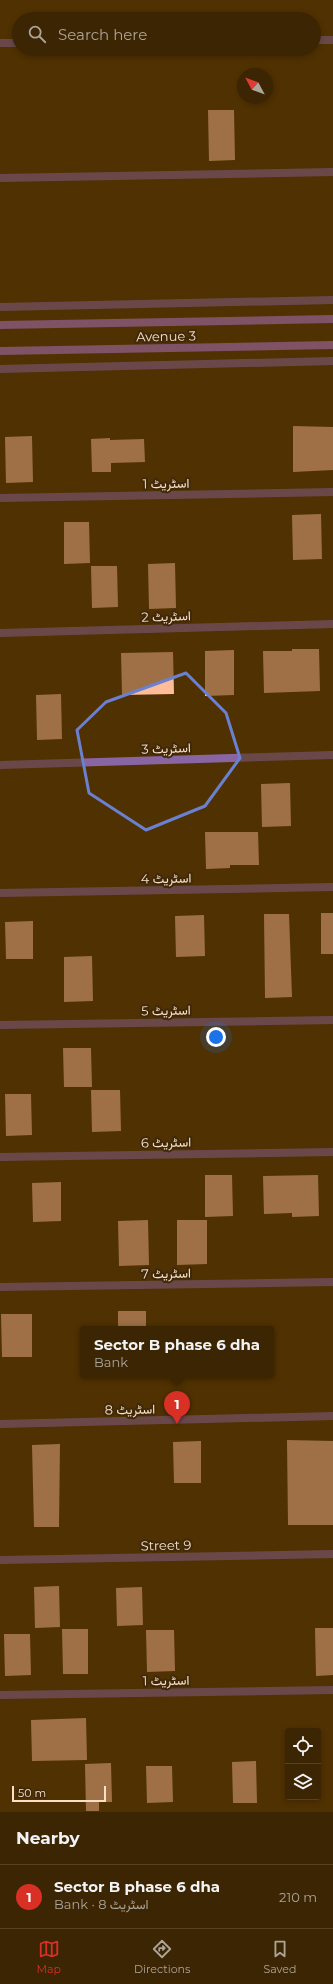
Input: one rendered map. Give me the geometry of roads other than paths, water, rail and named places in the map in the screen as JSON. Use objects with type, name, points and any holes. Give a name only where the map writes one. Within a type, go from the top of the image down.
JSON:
[{"type":"main road","name":"Avenue 3","points":[[0,325],[333,319]]},
{"type":"main road","name":"Avenue 3","points":[[0,351],[333,344]]},
{"type":"street","points":[[321,40],[333,40]]},
{"type":"street","points":[[0,43],[12,43]]},
{"type":"street","points":[[0,178],[333,172]]},
{"type":"street","points":[[0,307],[333,300]]},
{"type":"street","points":[[0,369],[333,361]]},
{"type":"street","name":"اسٹریٹ 1","points":[[0,498],[333,492]]},
{"type":"street","name":"اسٹریٹ 2","points":[[0,633],[333,624]]},
{"type":"street","name":"اسٹریٹ 3","points":[[0,765],[333,755]]},
{"type":"street","name":"اسٹریٹ 4","points":[[0,893],[333,887]]},
{"type":"street","name":"اسٹریٹ 5","points":[[0,1025],[333,1020]]},
{"type":"street","name":"اسٹریٹ 6","points":[[0,1157],[333,1152]]},
{"type":"street","name":"اسٹریٹ 7","points":[[0,1287],[333,1282]]},
{"type":"street","name":"اسٹریٹ 8","points":[[0,1424],[333,1416]]},
{"type":"street","name":"Street 9","points":[[0,1560],[333,1554]]},
{"type":"street","name":"اسٹریٹ 1","points":[[0,1695],[333,1690]]},
{"type":"place","name":"Sector B phase 6 dha","points":[[177,1424]]}]
